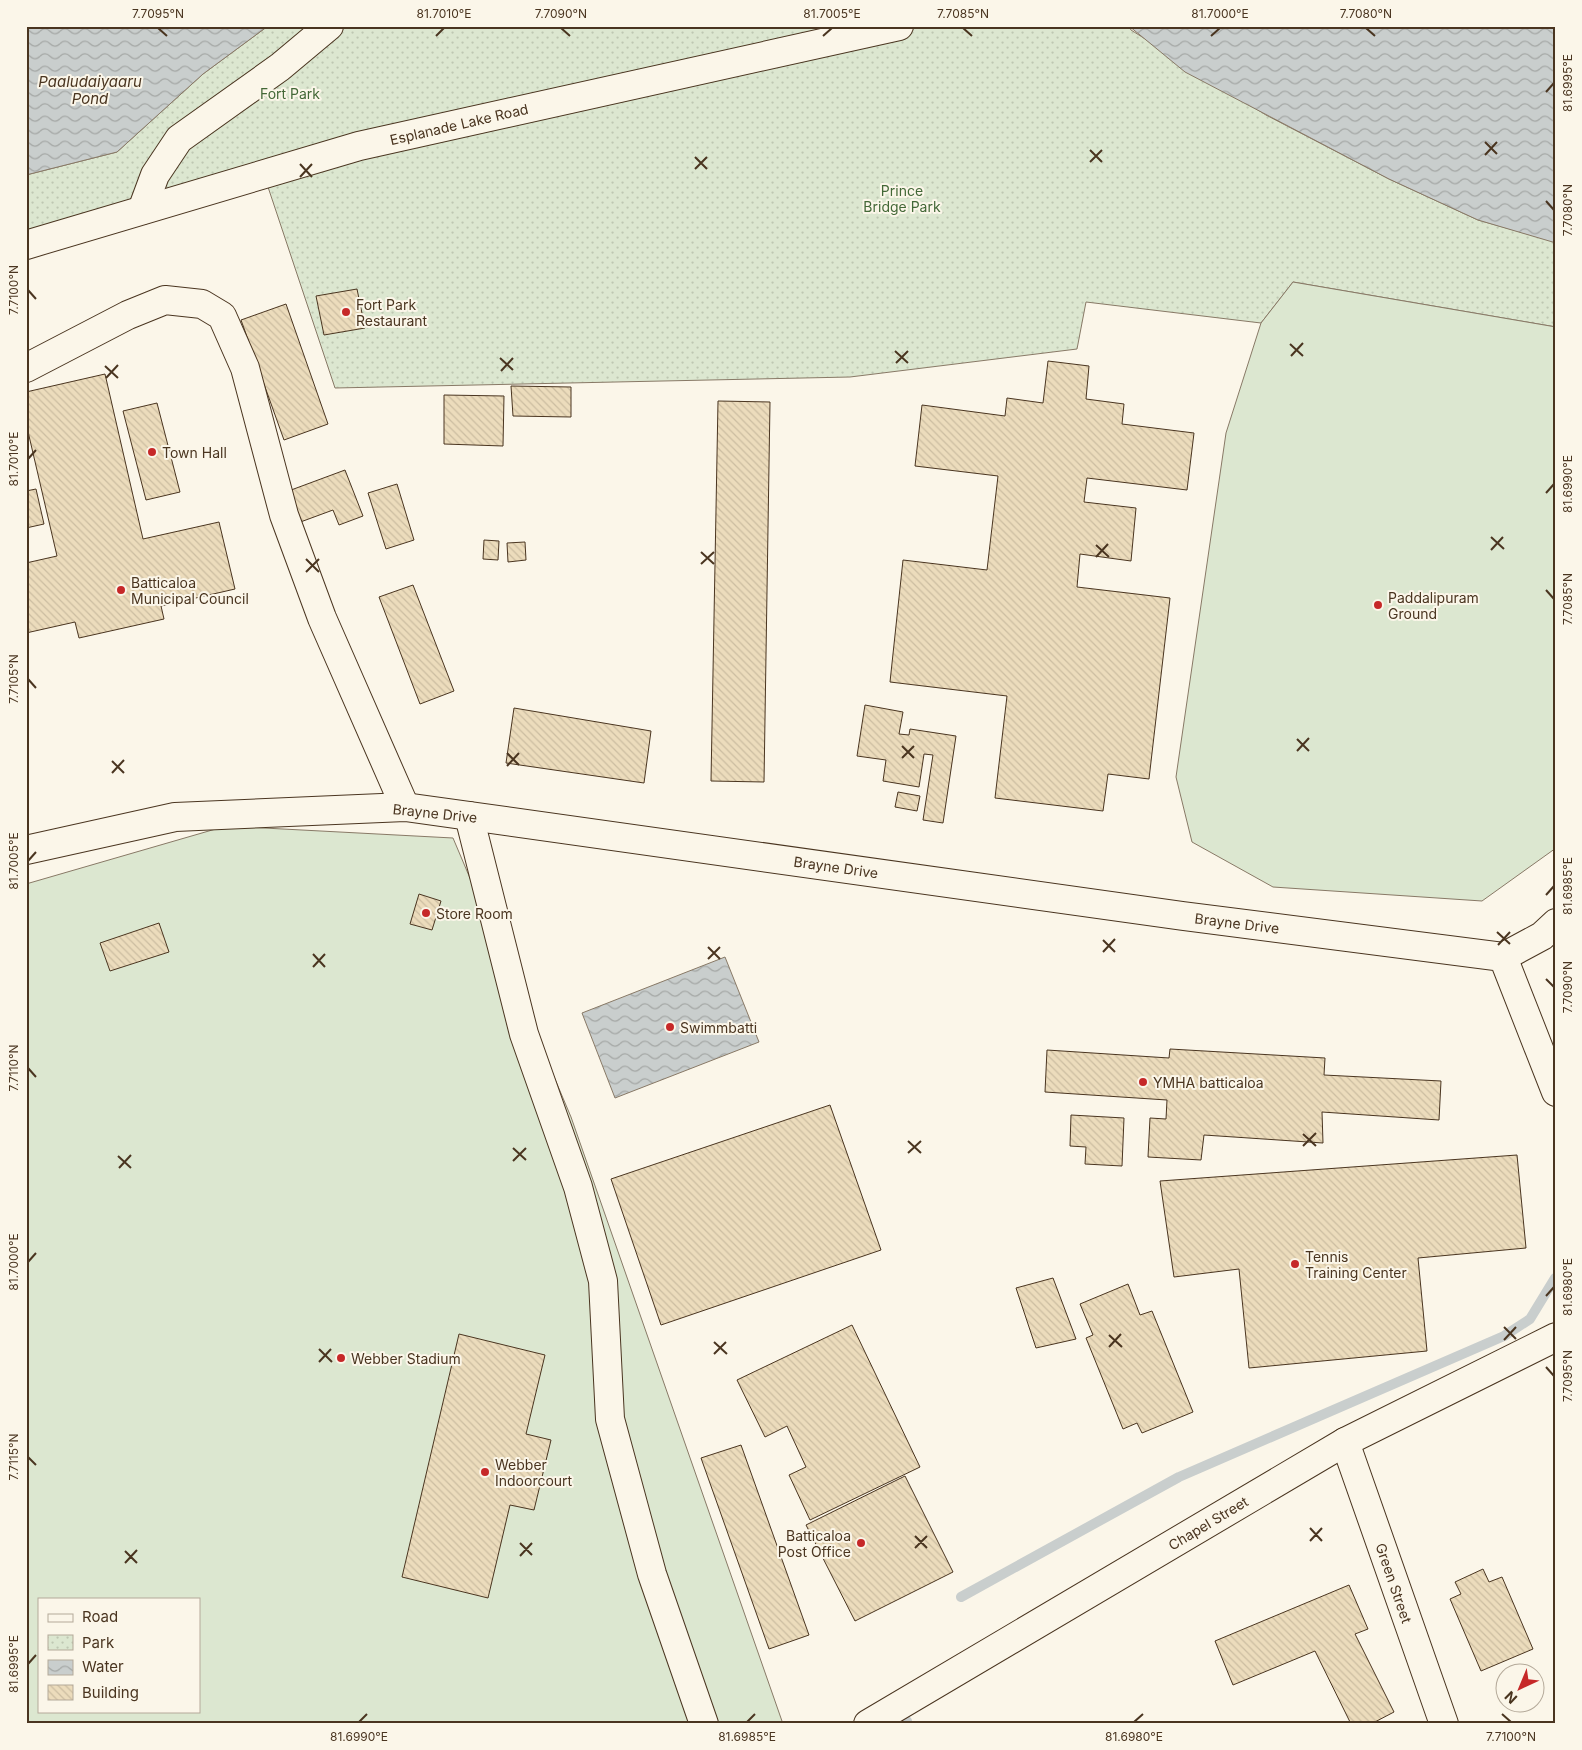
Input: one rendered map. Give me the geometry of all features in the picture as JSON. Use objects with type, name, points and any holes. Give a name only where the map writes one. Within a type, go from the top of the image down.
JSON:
[{"type":"street","points":[[142,210],[155,175],[179,139],[280,67],[329,26]]},
{"type":"street","name":"Esplanade Lake Road","points":[[26,245],[359,146],[899,26]]},
{"type":"street","points":[[26,368],[128,314],[165,300],[202,304],[222,316],[245,368],[284,515],[313,592],[405,807]]},
{"type":"street","name":"Brayne Drive","points":[[26,850],[175,817],[405,807],[1183,916],[1503,957]]},
{"type":"street","points":[[469,816],[524,1034],[578,1187],[603,1281],[610,1419],[652,1574],[704,1724]]},
{"type":"street","points":[[1556,923],[1542,936],[1503,957],[1556,1092]]},
{"type":"street","name":"Chapel Street","points":[[868,1724],[1345,1442],[1556,1337]]},
{"type":"street","name":"Green Street","points":[[1345,1442],[1444,1724]]},
{"type":"green space","name":"Prince Bridge Park","points":[[268,26],[1129,26],[1131,30],[1266,115],[1389,179],[1478,220],[1556,242],[1556,327],[1293,282],[1261,323],[1086,302],[1077,349],[850,377],[335,388],[262,169],[26,241],[26,175],[117,152],[203,74]]},
{"type":"green space","name":"Paddalipuram Ground","points":[[1293,282],[1556,327],[1556,848],[1482,901],[1273,887],[1192,842],[1176,777],[1226,433],[1261,323]]},
{"type":"green space","name":"Webber Stadium","points":[[226,826],[453,838],[571,1117],[783,1724],[26,1724],[26,884]]},
{"type":"water","name":"Paaludaiyaaru Pond","points":[[26,26],[268,26],[203,74],[117,152],[26,175]]},
{"type":"water","points":[[1129,26],[1556,26],[1556,243],[1478,220],[1389,179],[1185,72]]},
{"type":"water","name":"Swimmbatti","points":[[725,957],[759,1042],[615,1098],[582,1013]]},
{"type":"building","points":[[357,289],[365,328],[324,335],[316,296]]},
{"type":"building","points":[[286,304],[328,424],[284,440],[241,320]]},
{"type":"building","points":[[1048,361],[1089,366],[1086,399],[1124,404],[1122,424],[1194,433],[1187,490],[1087,478],[1084,502],[1136,508],[1131,561],[1080,554],[1077,587],[1170,598],[1149,779],[1108,774],[1103,811],[995,798],[1007,696],[890,682],[903,560],[987,570],[998,476],[915,466],[922,405],[1005,416],[1007,398],[1043,403]]},
{"type":"building","points":[[105,374],[143,539],[219,522],[235,589],[161,606],[164,619],[79,638],[75,622],[26,633],[26,563],[57,556],[26,423],[26,392]]},
{"type":"building","points":[[511,386],[571,387],[571,417],[513,416]]},
{"type":"building","points":[[444,395],[504,396],[503,446],[444,444]]},
{"type":"building","points":[[718,401],[770,402],[764,782],[711,781]]},
{"type":"building","name":"Town Hall","points":[[157,403],[180,492],[146,500],[123,411]]},
{"type":"building","points":[[345,470],[363,516],[339,525],[333,510],[295,524],[283,493]]},
{"type":"building","points":[[397,484],[414,540],[386,549],[368,493]]},
{"type":"building","points":[[36,489],[44,524],[26,528],[26,491]]},
{"type":"building","points":[[484,540],[499,541],[498,560],[483,559]]},
{"type":"building","points":[[525,542],[526,560],[508,562],[507,543]]},
{"type":"building","points":[[413,585],[454,691],[420,704],[379,597]]},
{"type":"building","points":[[865,705],[903,712],[899,734],[909,735],[910,729],[956,736],[943,823],[923,820],[933,755],[924,754],[919,787],[883,781],[886,760],[857,756]]},
{"type":"building","points":[[514,708],[651,731],[644,783],[506,763]]},
{"type":"building","points":[[898,792],[920,796],[917,811],[895,807]]},
{"type":"building","name":"Store Room","points":[[419,894],[441,901],[432,930],[410,924]]},
{"type":"building","points":[[159,923],[169,952],[110,971],[100,943]]},
{"type":"building","points":[[1170,1049],[1325,1058],[1324,1075],[1441,1081],[1439,1120],[1322,1112],[1323,1143],[1204,1135],[1201,1160],[1148,1157],[1150,1118],[1166,1119],[1167,1100],[1045,1092],[1047,1050],[1169,1058]]},
{"type":"building","points":[[830,1105],[881,1250],[661,1325],[611,1179]]},
{"type":"building","points":[[1071,1115],[1124,1118],[1122,1166],[1085,1164],[1086,1147],[1070,1146]]},
{"type":"building","name":"Tennis Training Center","points":[[1517,1155],[1526,1248],[1418,1258],[1427,1351],[1249,1368],[1239,1269],[1174,1277],[1160,1181]]},
{"type":"building","points":[[1053,1278],[1076,1339],[1036,1348],[1016,1288]]},
{"type":"building","points":[[1128,1284],[1140,1315],[1152,1311],[1193,1412],[1142,1433],[1137,1423],[1123,1429],[1086,1338],[1093,1335],[1080,1304]]},
{"type":"building","points":[[852,1325],[920,1467],[810,1520],[789,1475],[806,1467],[787,1426],[765,1437],[737,1380]]},
{"type":"building","name":"Webber Indoorcourt","points":[[459,1334],[545,1355],[526,1434],[551,1440],[534,1510],[510,1505],[488,1598],[402,1577]]},
{"type":"building","points":[[741,1445],[809,1635],[769,1649],[701,1458]]},
{"type":"building","points":[[905,1476],[953,1572],[855,1621],[806,1525]]},
{"type":"building","points":[[1483,1569],[1489,1582],[1502,1577],[1533,1649],[1502,1662],[1494,1662],[1494,1666],[1481,1671],[1450,1599],[1461,1594],[1455,1582]]},
{"type":"building","points":[[1349,1585],[1368,1629],[1355,1634],[1394,1712],[1371,1724],[1351,1724],[1315,1651],[1233,1685],[1215,1641]]},
{"type":"waterway","points":[[961,1597],[1179,1477],[1504,1336],[1530,1319],[1555,1278]]},
{"type":"waterway","points":[[902,1724],[907,1721]]},
{"type":"place","name":"Fort Park Restaurant","points":[[346,312]]},
{"type":"place","name":"Town Hall","points":[[152,452]]},
{"type":"place","name":"Batticaloa Municipal Council","points":[[121,590]]},
{"type":"place","name":"Paddalipuram Ground","points":[[1378,605]]},
{"type":"place","name":"Store Room","points":[[426,913]]},
{"type":"place","name":"Swimmbatti","points":[[670,1027]]},
{"type":"place","name":"YMHA batticaloa","points":[[1143,1082]]},
{"type":"place","name":"Tennis Training Center","points":[[1295,1264]]},
{"type":"place","name":"Webber Stadium","points":[[341,1358]]},
{"type":"place","name":"Webber Indoorcourt","points":[[485,1472]]},
{"type":"place","name":"Batticaloa Post Office","points":[[861,1543]]},
{"type":"park label","name":"Fort Park","points":[[290,93]]}]
